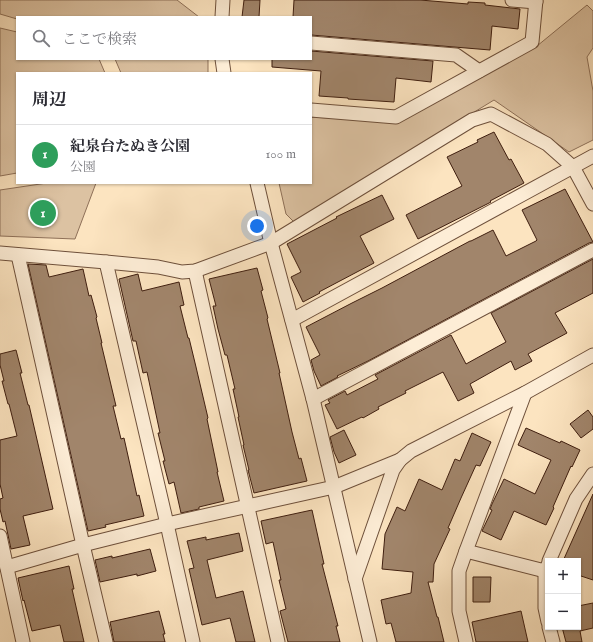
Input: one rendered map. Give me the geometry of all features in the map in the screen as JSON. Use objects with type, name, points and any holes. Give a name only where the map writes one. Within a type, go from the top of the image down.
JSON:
[{"type":"street","points":[[222,16],[223,0]]},
{"type":"street","points":[[312,110],[396,117],[532,42],[536,1],[512,0]]},
{"type":"street","points":[[312,43],[456,56],[479,71]]},
{"type":"street","points":[[222,60],[224,72]]},
{"type":"street","points":[[0,254],[158,267],[182,272],[195,271],[271,244],[472,120],[491,114],[547,144],[573,167],[593,204]]},
{"type":"street","points":[[292,320],[593,156]]},
{"type":"street","points":[[257,184],[271,244],[313,399],[370,642]]},
{"type":"street","points":[[313,399],[593,250]]},
{"type":"street","points":[[18,255],[106,642]]},
{"type":"street","points":[[106,262],[194,642]]},
{"type":"street","points":[[195,271],[278,642]]},
{"type":"street","points":[[355,579],[393,470],[400,460],[411,451],[525,393],[593,355]]},
{"type":"street","points":[[466,642],[459,611],[459,571],[525,393]]},
{"type":"street","points":[[7,567],[83,545],[167,524],[334,487],[400,460]]},
{"type":"street","points":[[550,558],[576,499],[593,474]]},
{"type":"street","points":[[0,536],[23,642]]},
{"type":"street","points":[[466,551],[545,565]]},
{"type":"street","points":[[550,630],[553,642]]},
{"type":"shaded area","points":[[0,0],[177,0],[198,16],[16,16],[16,19],[0,14]]},
{"type":"shaded area","points":[[587,5],[593,11],[593,48],[587,57],[593,91],[593,140],[569,152],[494,100],[294,222],[286,214],[279,184],[312,184],[312,117],[395,122],[537,46]]},
{"type":"shaded area","points":[[0,28],[16,32],[16,60],[99,60],[105,72],[16,72],[16,173],[0,176]]},
{"type":"shaded area","points":[[115,60],[208,60],[208,72],[121,72]]},
{"type":"shaded area","points":[[40,184],[96,184],[75,239],[0,236],[0,190]]},
{"type":"building","points":[[244,0],[260,0],[259,16],[242,16]]},
{"type":"building","points":[[294,0],[420,0],[468,4],[468,2],[485,3],[485,5],[520,9],[518,29],[492,26],[490,50],[312,35],[312,16],[293,16]]},
{"type":"building","points":[[312,51],[433,61],[431,82],[396,78],[394,102],[319,96],[321,71],[272,67],[272,60],[312,60]]},
{"type":"building","points":[[494,132],[509,160],[511,159],[524,183],[490,201],[491,202],[418,239],[406,215],[462,186],[447,157],[478,142],[477,140]]},
{"type":"building","points":[[565,189],[593,242],[337,376],[338,377],[321,386],[311,360],[320,355],[306,327],[493,230],[506,256],[536,241],[537,240],[522,210]]},
{"type":"building","points":[[382,195],[394,219],[360,236],[374,263],[303,302],[291,277],[301,272],[287,244],[337,218],[336,217]]},
{"type":"building","points":[[593,259],[593,293],[555,313],[567,333],[528,354],[532,361],[515,370],[511,361],[470,384],[474,393],[458,401],[443,372],[405,391],[406,393],[378,407],[379,409],[363,418],[362,417],[337,429],[325,405],[330,403],[328,400],[345,391],[347,395],[378,379],[375,375],[451,335],[466,364],[506,342],[491,313]]},
{"type":"building","points":[[28,264],[46,265],[49,277],[83,269],[89,296],[91,295],[97,317],[101,343],[116,406],[113,406],[121,439],[124,438],[137,496],[139,495],[144,516],[105,525],[106,527],[88,531]]},
{"type":"building","points":[[257,268],[263,290],[261,291],[292,432],[299,459],[301,458],[307,481],[254,493],[243,445],[233,389],[235,389],[227,355],[225,355],[218,329],[213,306],[216,306],[209,279]]},
{"type":"building","points":[[138,274],[142,291],[179,282],[184,305],[180,306],[208,418],[217,472],[224,501],[181,513],[174,482],[169,484],[163,461],[165,461],[158,433],[160,433],[147,372],[143,373],[136,341],[133,341],[119,279]]},
{"type":"building","points":[[16,350],[22,373],[20,373],[29,405],[53,509],[23,516],[30,545],[11,549],[5,521],[3,522],[0,509],[0,499],[3,498],[0,484],[0,440],[17,436],[2,381],[4,381],[0,365],[0,354]]},
{"type":"building","points":[[588,410],[593,417],[593,429],[581,438],[570,424]]},
{"type":"building","points":[[526,428],[580,450],[572,467],[571,466],[546,525],[514,511],[501,540],[482,531],[492,510],[490,509],[492,504],[504,479],[535,494],[551,460],[518,445]]},
{"type":"building","points":[[344,430],[356,455],[339,463],[330,437]]},
{"type":"building","points":[[472,433],[491,442],[480,466],[476,465],[448,528],[450,529],[434,564],[433,582],[428,582],[444,642],[396,642],[391,623],[386,624],[381,600],[411,593],[413,572],[382,569],[385,534],[397,507],[405,511],[419,479],[442,490],[455,459],[460,461]]},
{"type":"building","points":[[593,494],[593,580],[581,576],[581,558],[564,558]]},
{"type":"building","points":[[312,510],[324,564],[322,564],[338,626],[336,626],[340,642],[288,642],[280,611],[286,609],[279,580],[281,580],[273,542],[266,544],[261,521]]},
{"type":"building","points":[[239,533],[243,551],[207,560],[216,598],[243,591],[255,642],[236,642],[230,618],[202,625],[189,569],[194,568],[187,541],[206,537],[206,540]]},
{"type":"building","points":[[150,549],[156,571],[137,576],[137,574],[100,582],[95,560],[112,556],[112,558]]},
{"type":"building","points":[[69,566],[74,589],[72,589],[84,642],[64,642],[60,625],[32,631],[18,578]]},
{"type":"building","points":[[473,577],[491,577],[490,602],[473,602]]},
{"type":"building","points":[[593,603],[593,628],[580,631],[582,642],[566,642],[563,630],[581,630],[581,605]]},
{"type":"building","points":[[159,611],[165,634],[163,634],[165,642],[114,642],[110,622]]},
{"type":"building","points":[[521,611],[528,642],[476,642],[472,622]]},
{"type":"place","name":"紀泉台たぬき公園","points":[[43,213]]}]
